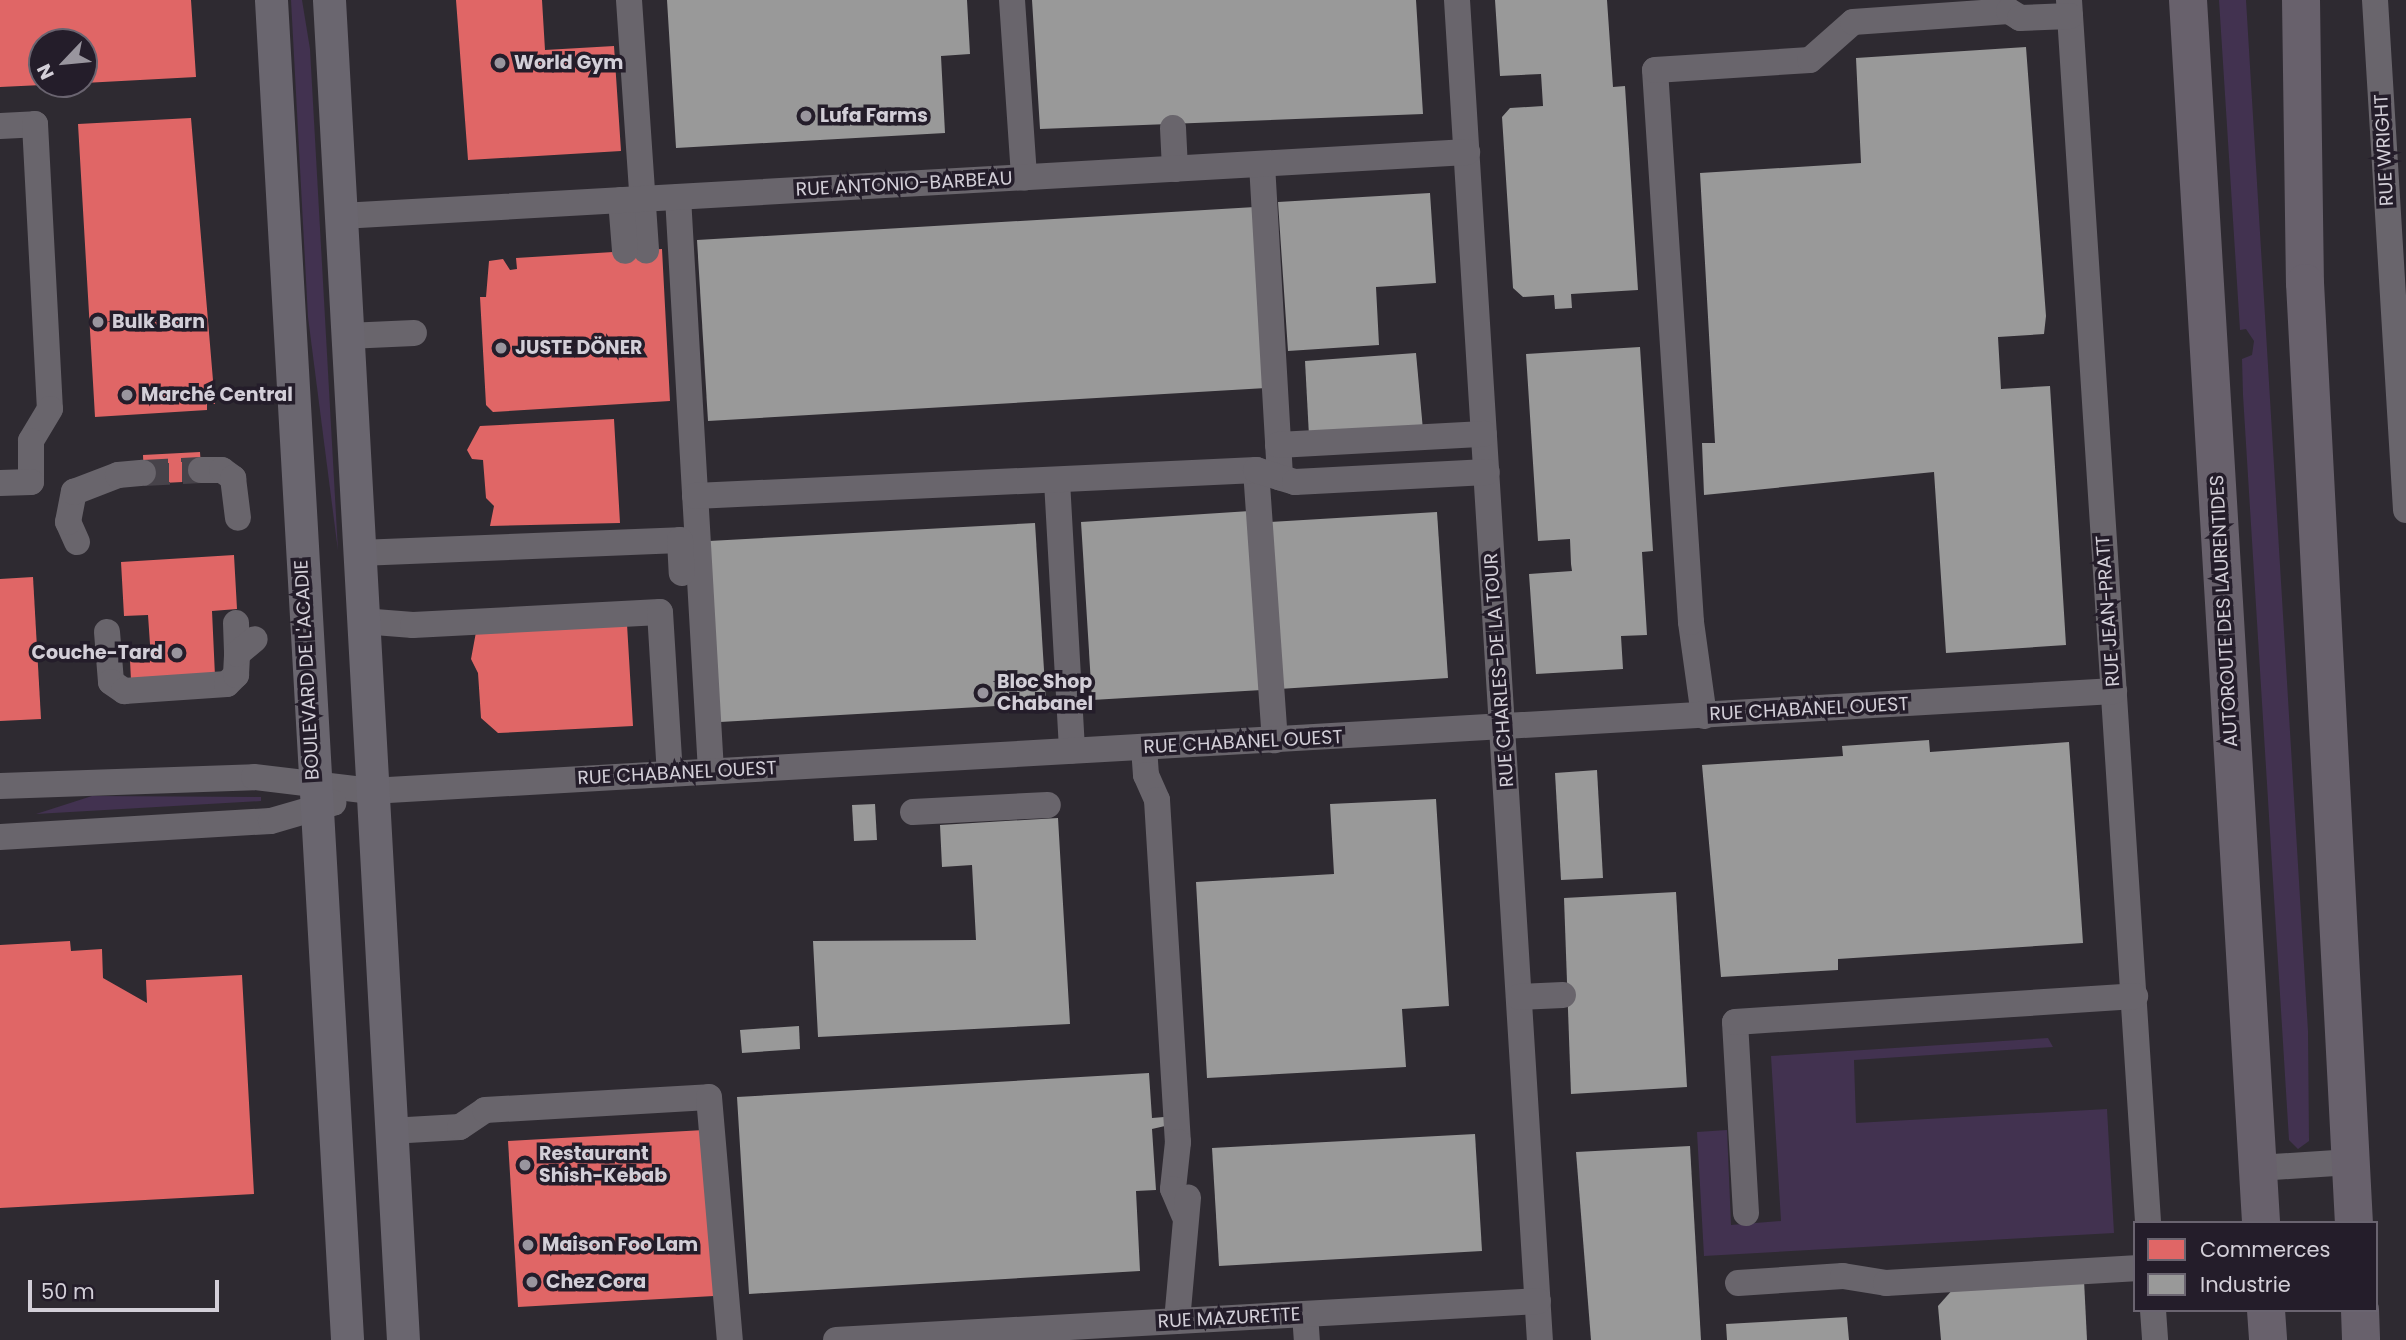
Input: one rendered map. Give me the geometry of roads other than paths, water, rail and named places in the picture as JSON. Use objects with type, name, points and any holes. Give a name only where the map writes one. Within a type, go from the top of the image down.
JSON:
[{"type":"highway","name":"AUTOROUTE DES LAURENTIDES","points":[[2188,0],[2261,1221]]},
{"type":"highway","points":[[2283,0],[2305,283],[2354,1221]]},
{"type":"highway","points":[[2301,0],[2305,283]]},
{"type":"highway","points":[[2266,1312],[2268,1340]]},
{"type":"highway","points":[[2360,1312],[2361,1340]]},
{"type":"main road","name":"BOULEVARD DE L'ACADIE","points":[[271,0],[347,1340]]},
{"type":"main road","points":[[329,0],[403,1340]]},
{"type":"street","points":[[629,0],[635,250]]},
{"type":"street","points":[[1012,0],[1024,178]]},
{"type":"street","name":"RUE CHARLES-DE LA TOUR","points":[[1457,0],[1540,1340]]},
{"type":"street","name":"RUE WRIGHT","points":[[2375,0],[2406,510]]},
{"type":"street","points":[[1704,716],[1691,622],[1656,70],[1810,60],[1853,22],[2009,11],[2020,18],[2070,8]]},
{"type":"street","name":"RUE JEAN-PRATT","points":[[2070,8],[2148,1221]]},
{"type":"street","points":[[0,126],[35,124],[50,409],[32,441],[31,481],[0,483]]},
{"type":"street","points":[[1173,128],[1175,169]]},
{"type":"street","name":"RUE ANTONIO-BARBEAU","points":[[341,216],[1467,152]]},
{"type":"street","points":[[1262,164],[1278,445],[1268,474],[1275,740]]},
{"type":"street","points":[[678,197],[695,496],[689,540],[692,773]]},
{"type":"street","points":[[347,336],[414,333]]},
{"type":"street","points":[[1278,445],[1484,434]]},
{"type":"street","points":[[201,470],[222,470],[233,478],[238,517]]},
{"type":"street","points":[[695,496],[1268,474],[1487,472]]},
{"type":"street","points":[[77,542],[68,522],[75,492],[118,475],[143,473]]},
{"type":"street","points":[[1057,481],[1072,751]]},
{"type":"street","points":[[359,553],[689,540]]},
{"type":"street","points":[[362,621],[413,625],[660,612],[692,773]]},
{"type":"street","points":[[107,632],[110,678],[120,690],[227,684],[236,675],[243,639]]},
{"type":"street","name":"RUE CHABANEL OUEST","points":[[0,786],[254,777],[315,796],[2114,691]]},
{"type":"street","points":[[1144,747],[1146,775],[1157,800],[1178,1142],[1173,1189],[1184,1215],[1177,1321]]},
{"type":"street","name":"RUE CHABANEL OUEST","points":[[0,837],[271,821],[315,796]]},
{"type":"street","points":[[913,812],[1048,805]]},
{"type":"street","points":[[1519,997],[1563,995]]},
{"type":"street","points":[[1746,1213],[1735,1022],[2135,996]]},
{"type":"street","points":[[390,1130],[460,1127],[485,1110],[709,1097],[730,1340]]},
{"type":"street","points":[[2258,1168],[2351,1162]]},
{"type":"street","points":[[1738,1283],[1843,1276],[1886,1283],[2133,1268]]},
{"type":"street","name":"RUE MAZURETTE","points":[[836,1340],[931,1337],[1177,1321],[1306,1327],[1538,1301]]},
{"type":"street","points":[[2153,1312],[2155,1340]]},
{"type":"tunnel","points":[[143,473],[201,470]]},
{"type":"place","name":"World Gym","points":[[500,63]]},
{"type":"place","name":"Lufa Farms","points":[[806,116]]},
{"type":"place","name":"Bulk Barn","points":[[98,322]]},
{"type":"place","name":"JUSTE DÖNER","points":[[501,348]]},
{"type":"place","name":"Marché Central","points":[[127,395]]},
{"type":"place","name":"Couche-Tard","points":[[177,653]]},
{"type":"place","name":"Bloc Shop Chabanel","points":[[983,693]]},
{"type":"place","name":"Restaurant Shish-Kebab","points":[[525,1165]]},
{"type":"place","name":"Maison Foo Lam","points":[[528,1245]]},
{"type":"place","name":"Chez Cora","points":[[532,1282]]}]
